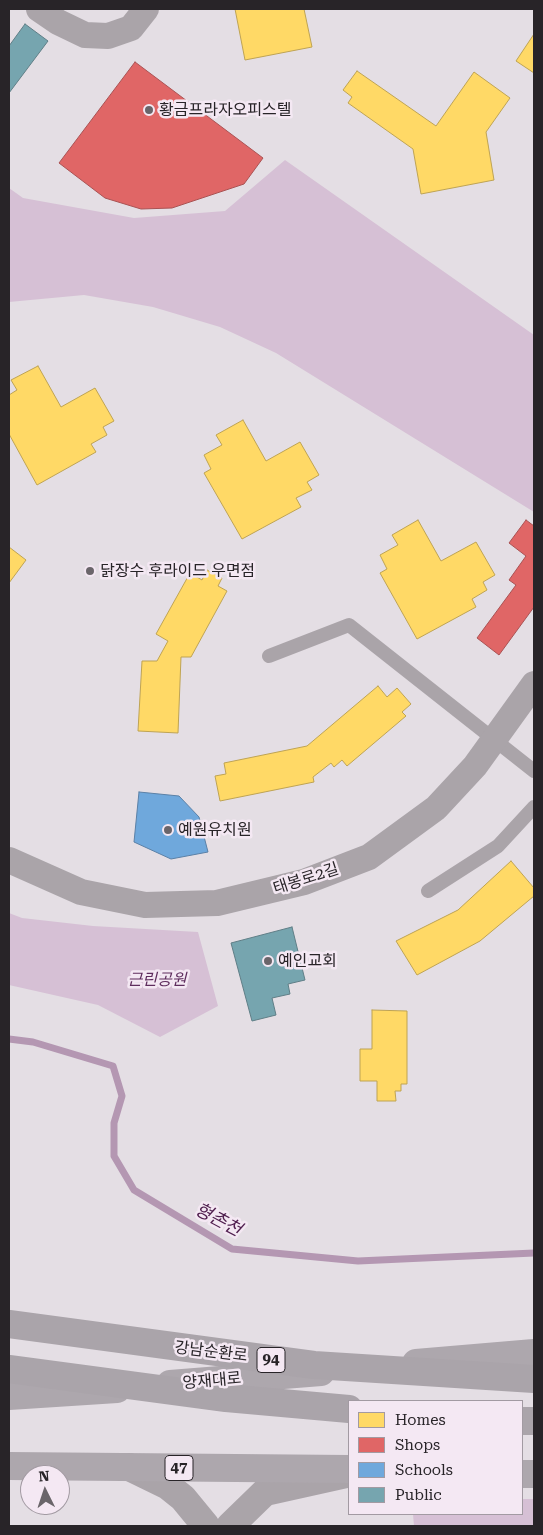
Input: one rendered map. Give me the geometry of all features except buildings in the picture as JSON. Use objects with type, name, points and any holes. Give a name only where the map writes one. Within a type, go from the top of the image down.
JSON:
[{"type":"highway","name":"강남순환로","points":[[9,1324],[314,1365],[534,1379]]},
{"type":"highway","points":[[9,1369],[226,1398],[348,1409]]},
{"type":"main road","name":"양재대로","points":[[9,1396],[46,1395],[534,1353]]},
{"type":"main road","name":"47","points":[[9,1466],[348,1469]]},
{"type":"street","points":[[39,9],[58,22],[85,35],[108,36],[131,28],[146,9]]},
{"type":"street","name":"태봉로2길","points":[[9,860],[81,892],[145,905],[217,904],[304,882],[369,857],[436,808],[475,766],[534,684]]},
{"type":"street","points":[[129,1467],[168,1486],[183,1498],[206,1526]]},
{"type":"street","points":[[230,1526],[265,1492],[348,1474]]},
{"type":"lane","points":[[269,656],[349,625],[534,771]]},
{"type":"lane","points":[[428,892],[498,846],[534,807]]},
{"type":"lane","points":[[9,1374],[46,1395]]},
{"type":"green space","points":[[285,160],[534,335],[534,512],[276,353],[220,327],[153,307],[84,295],[9,302],[9,188],[23,198],[134,218],[225,211]]},
{"type":"green space","name":"근린공원","points":[[9,913],[22,918],[93,926],[198,932],[218,1006],[160,1037],[98,1005],[9,985]]},
{"type":"green space","points":[[523,1499],[534,1499],[534,1526],[414,1526],[413,1515],[523,1515]]},
{"type":"waterway","name":"형촌천","points":[[9,1039],[33,1042],[113,1066],[122,1096],[114,1123],[114,1156],[134,1190],[232,1249],[358,1261],[534,1253]]},
{"type":"place","name":"황금프라자오피스텔","points":[[149,110]]},
{"type":"place","name":"닭장수 후라이드 우면점","points":[[90,571]]},
{"type":"place","name":"예원유치원","points":[[168,830]]},
{"type":"place","name":"예인교회","points":[[268,961]]}]
